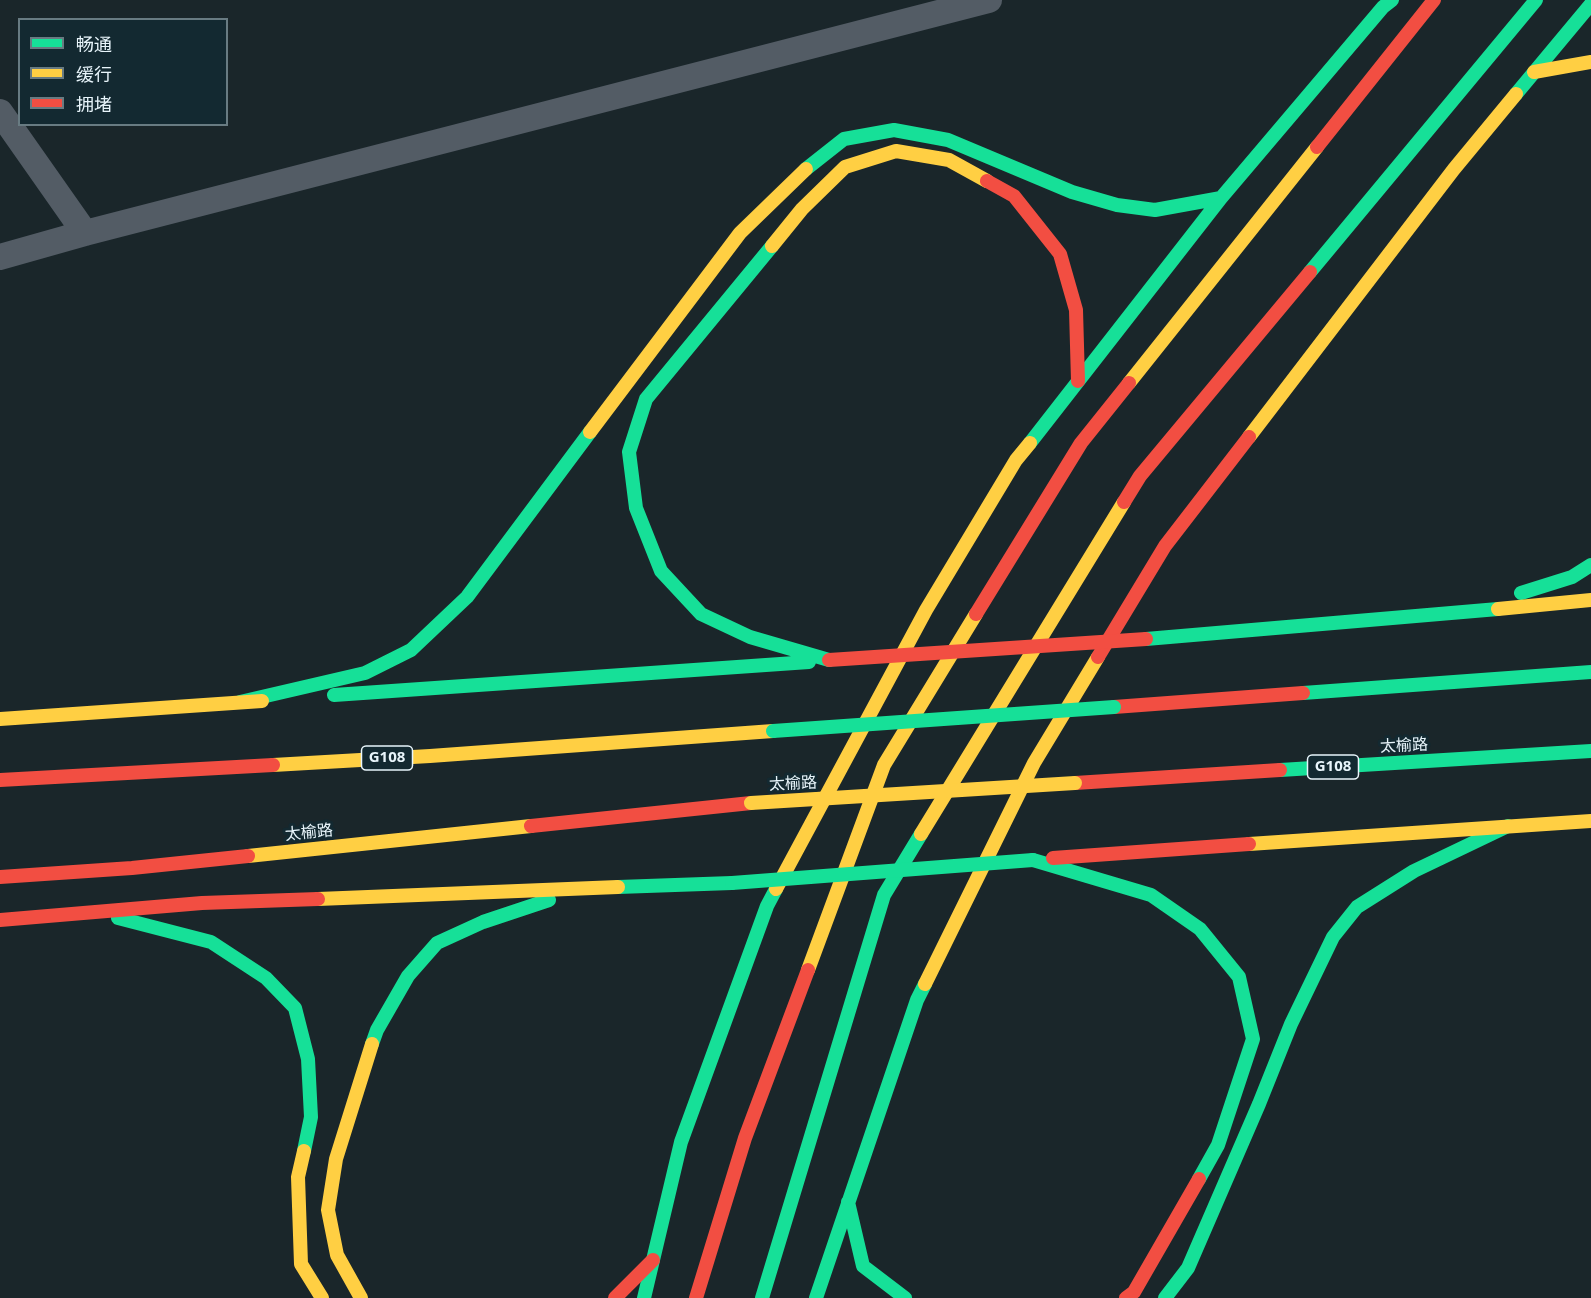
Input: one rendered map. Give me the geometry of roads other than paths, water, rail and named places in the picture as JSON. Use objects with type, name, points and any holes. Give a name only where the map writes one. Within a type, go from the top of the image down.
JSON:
[{"type":"main road","points":[[644,1298],[681,1142],[767,906],[926,610],[1016,460],[1221,198],[1383,7],[1392,0]]},
{"type":"main road","points":[[696,1298],[745,1138],[884,765],[1081,443],[1434,0]]},
{"type":"main road","points":[[762,1298],[884,895],[1140,477],[1536,0]]},
{"type":"main road","points":[[816,1298],[917,1000],[1034,763],[1165,546],[1454,169],[1591,4]]},
{"type":"main road","points":[[1534,72],[1591,62]]},
{"type":"main road","points":[[240,702],[364,673],[411,650],[467,597],[740,233],[800,173],[844,139],[894,130],[948,140],[1072,192],[1117,205],[1155,210],[1221,198]]},
{"type":"main road","points":[[829,660],[750,637],[701,614],[661,572],[636,508],[629,452],[646,399],[802,209],[845,166],[896,151],[950,160],[1014,196],[1060,254],[1076,310],[1078,381]]},
{"type":"main road","points":[[1454,614],[1572,577],[1591,565]]},
{"type":"main road","points":[[0,719],[1146,639],[1454,614],[1591,600]]},
{"type":"main road","name":"G108","points":[[0,780],[430,756],[1591,672]]},
{"type":"main road","name":"太榆路","points":[[0,877],[132,868],[751,803],[1591,751]]},
{"type":"main road","points":[[0,920],[202,903],[732,883],[1591,821]]},
{"type":"main road","points":[[1165,1298],[1188,1268],[1291,1024],[1333,937],[1357,907],[1414,871],[1508,826]]},
{"type":"main road","points":[[1033,860],[1151,895],[1200,929],[1239,978],[1253,1039],[1218,1145],[1134,1292],[1126,1298]]},
{"type":"main road","points":[[361,1298],[337,1255],[328,1210],[336,1159],[377,1030],[408,976],[437,943],[483,922],[583,889]]},
{"type":"main road","points":[[96,912],[211,942],[266,978],[295,1008],[308,1059],[311,1117],[298,1177],[301,1264],[322,1298]]},
{"type":"main road","points":[[848,1202],[863,1266],[905,1298]]},
{"type":"main road","points":[[615,1298],[653,1260]]},
{"type":"street","points":[[0,257],[85,233],[989,0]]},
{"type":"street","points":[[0,112],[85,233]]}]
